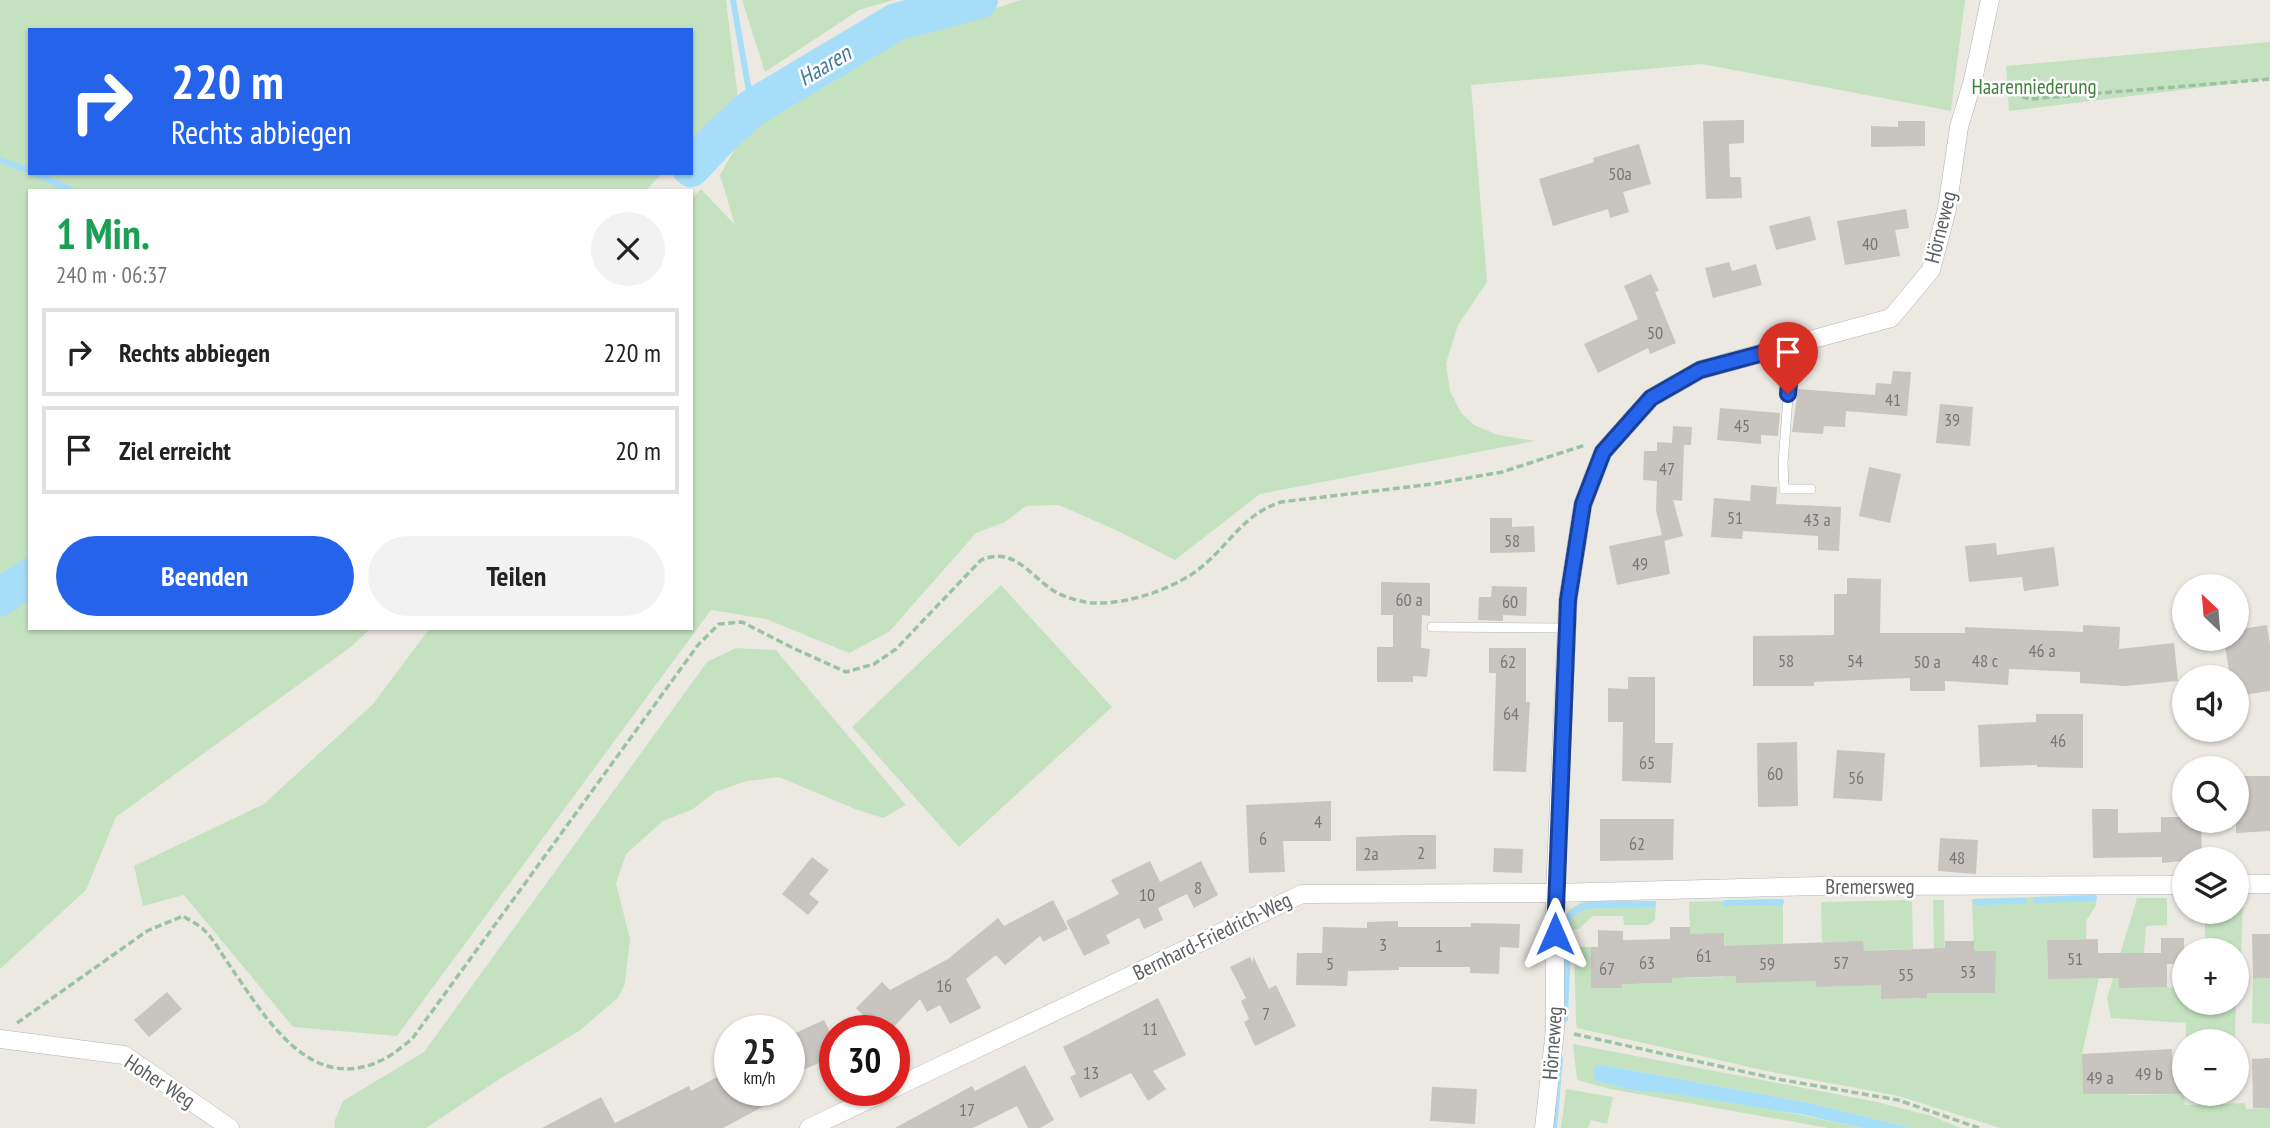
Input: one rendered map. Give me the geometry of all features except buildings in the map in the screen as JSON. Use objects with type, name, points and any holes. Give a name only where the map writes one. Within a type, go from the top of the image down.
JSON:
[{"type":"street","name":"Hörneweg","points":[[1544,1128],[1555,1030],[1556,893],[1568,600],[1583,504],[1603,452],[1651,398],[1700,370],[1891,318],[1931,270],[1947,209],[1959,127],[1973,80],[1990,0]]},
{"type":"street","points":[[2249,884],[2270,884]]},
{"type":"street","name":"Bremersweg","points":[[1556,893],[1831,886],[2172,885]]},
{"type":"street","name":"Bernhard-Friedrich-Weg","points":[[910,1080],[1302,894],[1556,893]]},
{"type":"street","name":"Hoher Weg","points":[[6,1033],[124,1055],[230,1128]]},
{"type":"street","points":[[809,1128],[855,1106]]},
{"type":"lane","points":[[1793,345],[1783,463],[1784,489],[1811,489]]},
{"type":"lane","points":[[1432,627],[1567,628]]},
{"type":"path","points":[[1973,80],[2029,99],[2270,79]]},
{"type":"path","points":[[6,1033],[147,931],[183,916],[205,930],[261,1012],[288,1043],[303,1055],[330,1067],[357,1068],[386,1058],[412,1038],[698,645],[719,624],[742,622],[846,672],[874,664],[896,649],[981,560],[994,554],[1011,558],[1056,593],[1093,604],[1137,597],[1178,583],[1203,566],[1251,517],[1263,508],[1281,502],[1433,484],[1502,472],[1583,445],[1603,452]]},
{"type":"path","points":[[1555,1030],[1777,1079],[1898,1100],[1979,1128]]},
{"type":"green space","points":[[0,0],[726,0],[738,98],[693,143],[693,28],[28,28],[28,175],[661,175],[647,189],[28,189],[28,560],[0,580]]},
{"type":"green space","points":[[742,0],[893,0],[859,10],[765,72]]},
{"type":"green space","points":[[1021,0],[1965,0],[1951,111],[1702,64],[1471,85],[1487,282],[1458,325],[1446,363],[1450,391],[1461,413],[1474,425],[1498,435],[1535,441],[1260,494],[1175,560],[1059,505],[1026,506],[1005,522],[976,533],[889,632],[849,653],[766,619],[711,610],[397,1036],[293,1027],[184,895],[143,906],[134,866],[264,804],[373,704],[428,630],[693,630],[693,198],[701,189],[735,225],[720,175],[741,138],[778,107],[844,65],[918,33]]},
{"type":"green space","name":"Haarenniederung","points":[[2270,42],[2270,79],[2009,111],[2006,66]]},
{"type":"green space","points":[[1001,585],[1112,707],[959,847],[852,727]]},
{"type":"green space","points":[[28,598],[28,630],[369,630],[352,646],[116,817],[86,890],[0,969],[0,617]]},
{"type":"green space","points":[[736,648],[776,650],[906,805],[883,818],[779,777],[747,781],[715,792],[693,809],[663,821],[626,854],[616,883],[630,939],[625,984],[618,998],[579,1031],[426,1128],[335,1128],[334,1122],[343,1101],[424,1052],[707,662]]},
{"type":"green space","points":[[2096,895],[2096,905],[2086,921],[2086,939],[2047,940],[2048,979],[2099,978],[2082,1054],[2083,1094],[2128,1080],[2129,1095],[2172,1094],[2172,1106],[2270,1108],[2270,1128],[2000,1128],[1899,1096],[1776,1073],[1577,1028],[1574,947],[1591,947],[1591,988],[1622,988],[1622,947],[1636,940],[1637,984],[1672,983],[1671,944],[1683,943],[1684,978],[1725,977],[1724,934],[1690,934],[1689,902],[1783,899],[1783,945],[1815,957],[1816,987],[1864,985],[1863,942],[1822,942],[1821,902],[1912,900],[1913,949],[1880,950],[1881,999],[1927,998],[1926,955],[1934,953],[1933,900],[1944,900],[1945,992],[1995,993],[1995,951],[1974,951],[1972,899]]},
{"type":"green space","points":[[2137,898],[2167,898],[2167,925],[2146,926],[2144,953],[2120,953]]},
{"type":"green space","points":[[1585,901],[1656,901],[1655,920],[1648,925],[1624,925],[1623,916],[1593,916],[1579,929],[1563,930],[1569,911]]},
{"type":"green space","points":[[2205,924],[2242,924],[2242,938],[2205,938]]},
{"type":"green space","points":[[2119,958],[2120,987],[2172,988],[2172,1015],[2236,1015],[2235,1029],[2186,1029],[2186,1023],[2111,1018],[2107,998]]},
{"type":"green space","points":[[2270,978],[2270,1024],[2252,1023],[2253,979]]},
{"type":"green space","points":[[1573,1044],[1877,1102],[1932,1116],[1960,1128],[1911,1128],[1810,1103],[1603,1065],[1596,1081],[1792,1113],[1862,1128],[1828,1128],[1610,1089],[1577,1080]]},
{"type":"green space","points":[[1566,1089],[1613,1097],[1607,1124],[1591,1120],[1588,1128],[1561,1128]]},
{"type":"water","points":[[1603,1065],[1810,1103],[1911,1128],[1862,1128],[1800,1114],[1675,1094],[1632,1090],[1596,1081],[1593,1072],[1595,1067]]},
{"type":"waterway","points":[[733,0],[752,108]]},
{"type":"waterway","name":"Haaren","points":[[693,166],[752,108],[896,22],[979,0]]},
{"type":"waterway","points":[[0,160],[28,170]]},
{"type":"waterway","points":[[38,175],[69,189]]},
{"type":"waterway","name":"Haaren","points":[[0,597],[28,578]]},
{"type":"waterway","points":[[2036,900],[2094,898]]},
{"type":"waterway","points":[[1976,902],[2024,901]]},
{"type":"waterway","points":[[1726,903],[1781,902]]},
{"type":"waterway","points":[[1567,928],[1568,917],[1581,907],[1653,904]]},
{"type":"waterway","points":[[1565,1019],[1568,943]]},
{"type":"waterway","points":[[1554,1128],[1560,1060]]},
{"type":"route","points":[[1555,934],[1568,600],[1583,504],[1603,452],[1651,398],[1700,370],[1793,345],[1788,394]]}]
